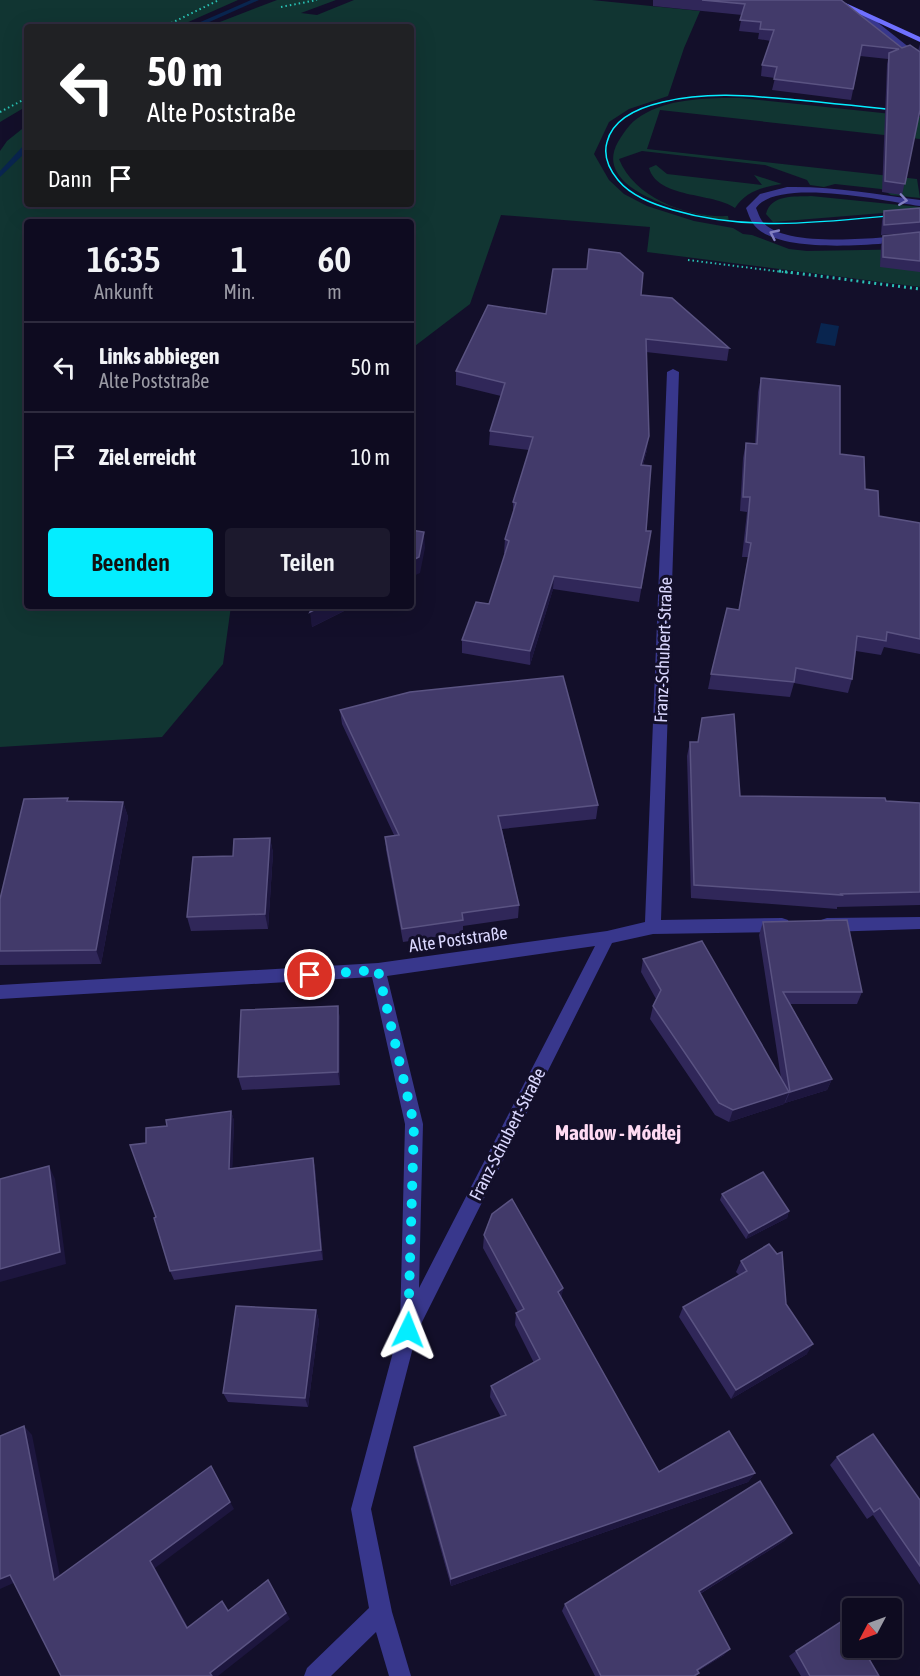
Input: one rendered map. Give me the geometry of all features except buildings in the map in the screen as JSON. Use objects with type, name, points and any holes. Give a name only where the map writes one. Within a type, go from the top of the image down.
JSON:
[{"type":"main road","points":[[833,0],[920,40]]},
{"type":"street","points":[[859,12],[920,60]]},
{"type":"street","points":[[920,203],[805,190],[784,190],[763,196],[751,208],[759,226],[781,237],[803,243],[920,237]]},
{"type":"street","name":"Franz-Schubert-Straße","points":[[653,927],[673,372]]},
{"type":"street","points":[[816,925],[920,923]]},
{"type":"street","name":"Alte Poststraße","points":[[0,992],[378,970],[607,938],[653,927],[792,925]]},
{"type":"street","name":"Franz-Schubert-Straße","points":[[400,1676],[381,1612],[361,1509],[408,1330],[607,938]]},
{"type":"street","name":"Franz-Schubert-Straße","points":[[378,970],[414,1124],[408,1330]]},
{"type":"street","points":[[315,1676],[381,1612]]},
{"type":"path","points":[[169,24],[219,0]]},
{"type":"path","points":[[281,7],[317,0]]},
{"type":"path","points":[[0,112],[24,100]]},
{"type":"path","points":[[688,260],[920,289]]},
{"type":"green space","points":[[0,0],[238,0],[184,24],[24,24],[24,108],[0,122]]},
{"type":"green space","points":[[277,0],[336,0],[301,13],[317,15],[354,0],[592,0],[700,11],[684,48],[668,96],[629,109],[609,122],[594,154],[609,180],[624,194],[647,206],[694,221],[733,228],[743,234],[752,235],[789,249],[807,251],[920,249],[920,287],[647,252],[650,227],[501,215],[470,304],[414,347],[414,219],[24,219],[24,609],[231,609],[223,664],[162,737],[0,747],[0,151],[7,141],[24,127],[24,207],[414,207],[414,24],[215,24]]},
{"type":"green space","points":[[740,98],[920,117],[920,139],[660,110],[647,149],[917,179],[920,198],[891,195],[881,189],[835,184],[824,187],[810,185],[807,180],[765,165],[642,151],[619,159],[637,185],[650,195],[697,214],[728,216],[729,221],[694,214],[651,199],[632,188],[619,175],[613,160],[618,142],[630,125],[641,116],[668,104],[704,99]]},
{"type":"green space","points":[[656,165],[667,174],[762,185],[754,175],[782,184],[750,194],[735,208],[713,199],[687,194],[663,185],[654,178],[649,168]]},
{"type":"green space","points":[[811,196],[920,207],[920,210],[773,222],[766,214],[773,203],[778,200]]},
{"type":"water","points":[[821,323],[839,326],[835,346],[816,343]]},
{"type":"waterway","points":[[199,24],[256,0]]},
{"type":"waterway","points":[[0,175],[24,150]]},
{"type":"tram line","points":[[920,113],[747,96],[697,96],[663,102],[629,115],[615,126],[610,134],[606,152],[612,171],[629,191],[658,205],[703,217],[734,222],[796,223],[920,213]]},
{"type":"district","name":"Madlow - Módłej","points":[[618,1132]]},
{"type":"route","points":[[310,975],[378,970],[414,1124],[408,1330]]}]
